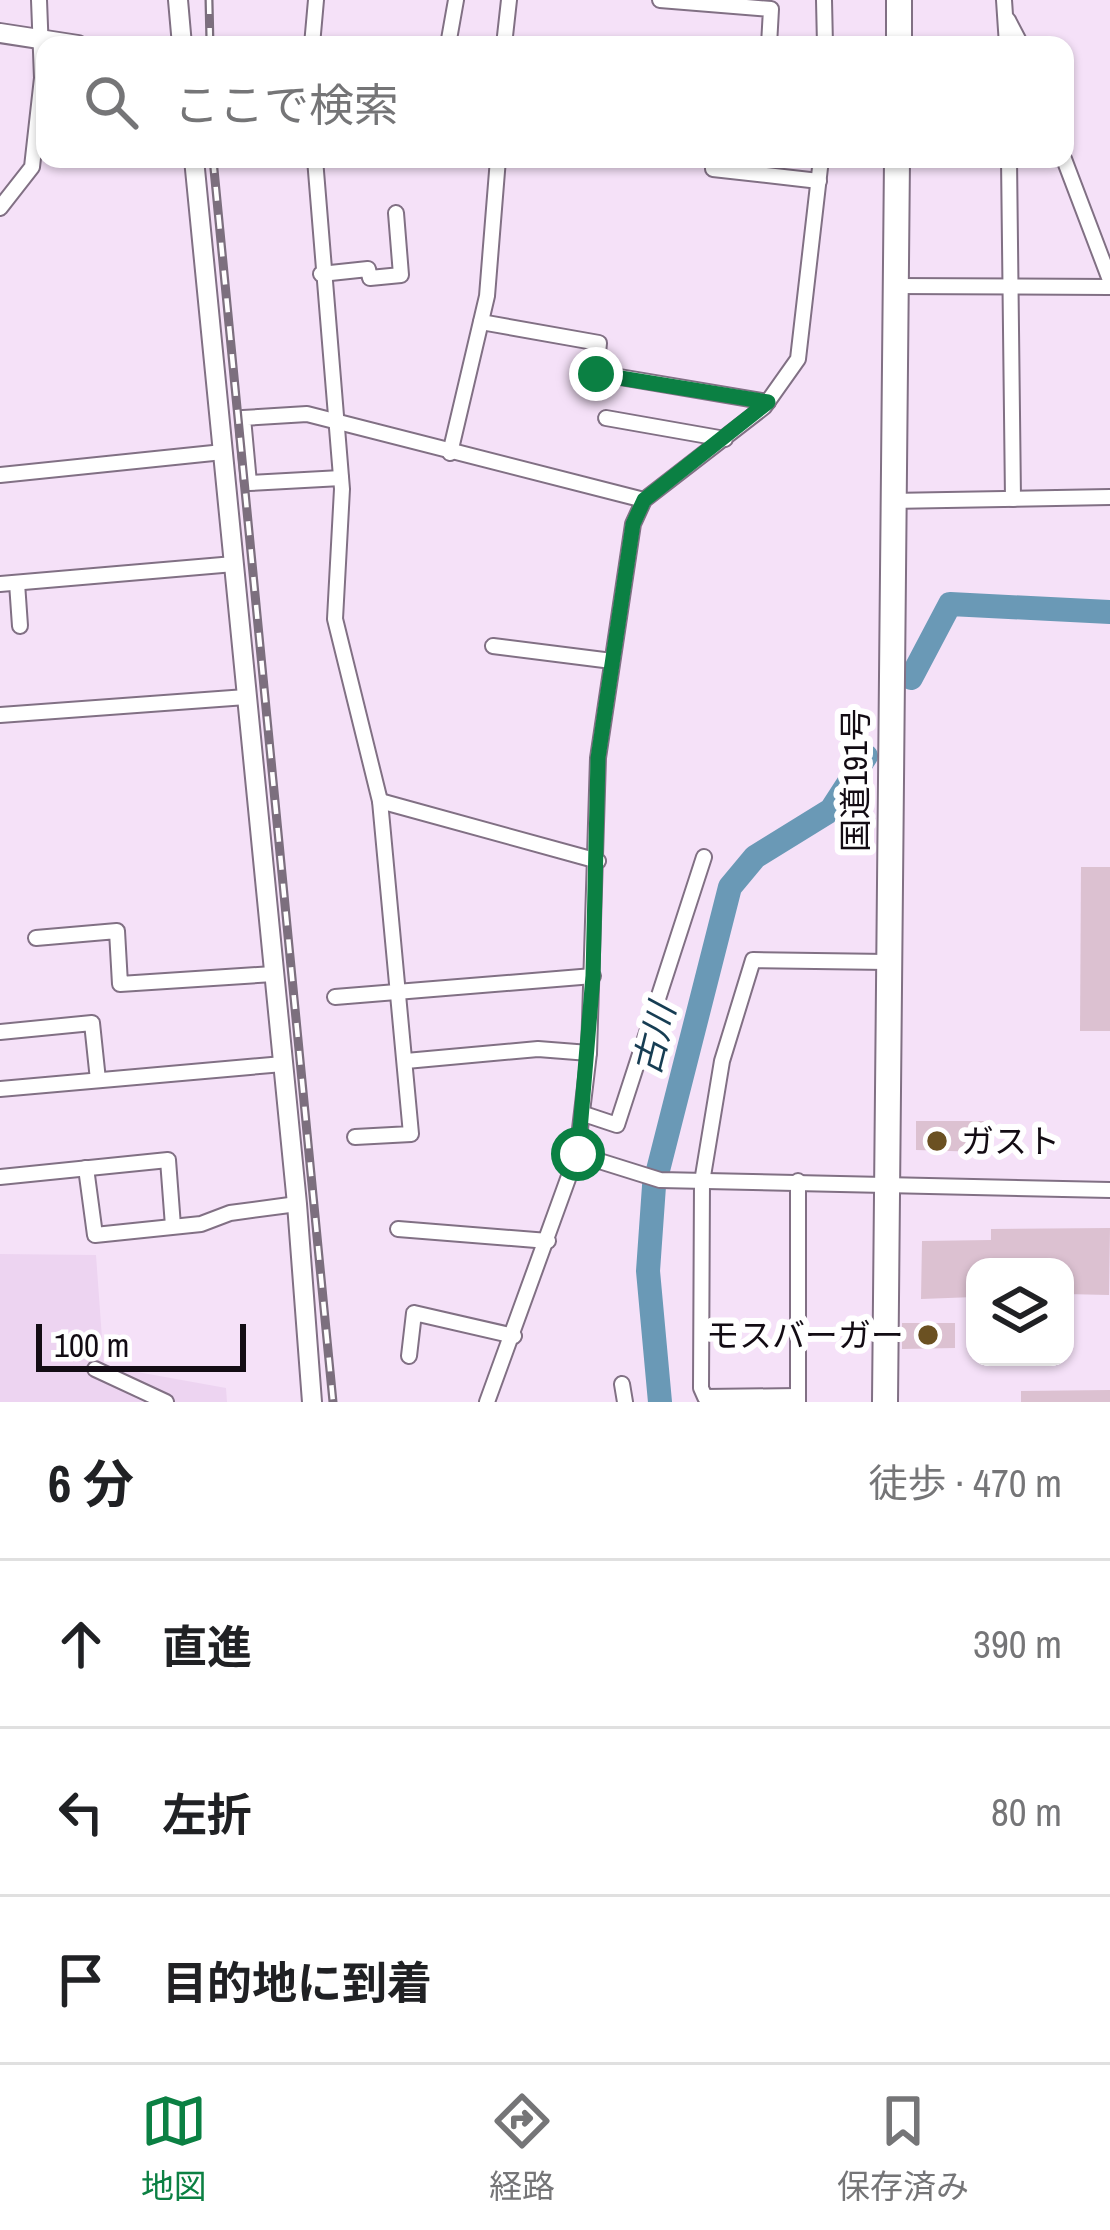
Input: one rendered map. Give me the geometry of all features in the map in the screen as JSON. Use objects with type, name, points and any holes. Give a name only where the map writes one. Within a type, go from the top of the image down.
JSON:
[{"type":"highway","points":[[899,0],[899,36]]},
{"type":"highway","name":"国道191号","points":[[885,1402],[890,501],[897,168]]},
{"type":"street","points":[[39,0],[40,36]]},
{"type":"street","points":[[178,0],[181,36]]},
{"type":"street","points":[[313,36],[316,0]]},
{"type":"street","points":[[450,36],[456,0]]},
{"type":"street","points":[[505,36],[509,0]]},
{"type":"street","points":[[660,0],[771,9],[770,36]]},
{"type":"street","points":[[824,0],[825,36]]},
{"type":"street","points":[[1005,8],[1018,36]]},
{"type":"street","points":[[0,33],[36,38]]},
{"type":"street","points":[[0,208],[32,167],[36,102]]},
{"type":"street","points":[[195,168],[297,1204],[311,1402]]},
{"type":"street","points":[[315,168],[341,478],[335,620],[380,801],[411,1134],[355,1137]]},
{"type":"street","points":[[450,453],[481,322],[497,168]]},
{"type":"street","points":[[487,1402],[578,1154],[593,976],[598,758],[633,524],[644,500],[768,402],[797,359],[804,334],[820,168]]},
{"type":"street","points":[[1009,168],[1013,499]]},
{"type":"street","points":[[895,286],[1110,284],[1067,168]]},
{"type":"street","points":[[712,169],[819,181]]},
{"type":"street","points":[[321,274],[368,269],[370,278],[400,275],[396,213]]},
{"type":"street","points":[[481,322],[599,343],[596,374],[768,402]]},
{"type":"street","points":[[341,478],[250,483],[243,418],[307,415],[644,500]]},
{"type":"street","points":[[606,418],[725,439]]},
{"type":"street","points":[[0,475],[223,452]]},
{"type":"street","points":[[890,501],[1110,497]]},
{"type":"street","points":[[0,584],[234,564]]},
{"type":"street","points":[[17,583],[20,626]]},
{"type":"street","points":[[493,646],[612,661]]},
{"type":"street","points":[[0,715],[246,697]]},
{"type":"street","points":[[380,801],[598,861]]},
{"type":"street","points":[[584,1114],[617,1125],[704,857]]},
{"type":"street","points":[[36,938],[116,931],[120,984],[274,974]]},
{"type":"street","points":[[798,1181],[798,1399],[705,1400],[702,1182],[722,1061],[753,960],[887,962]]},
{"type":"street","points":[[335,998],[593,976]]},
{"type":"street","points":[[0,1032],[92,1023],[98,1080]]},
{"type":"street","points":[[406,1061],[538,1049],[589,1054]]},
{"type":"street","points":[[0,1089],[283,1064]]},
{"type":"street","points":[[578,1154],[646,1178],[702,1182],[1110,1190]]},
{"type":"street","points":[[0,1177],[168,1160],[173,1226]]},
{"type":"street","points":[[86,1168],[94,1235],[297,1204]]},
{"type":"street","points":[[398,1229],[548,1241]]},
{"type":"street","points":[[409,1356],[413,1313],[514,1336]]},
{"type":"street","points":[[95,1369],[166,1402]]},
{"type":"street","points":[[622,1384],[625,1402]]},
{"type":"shaded area","points":[[0,1254],[96,1255],[104,1366],[226,1388],[227,1402],[0,1402]]},
{"type":"building","points":[[1081,867],[1110,867],[1110,1031],[1080,1031]]},
{"type":"building","points":[[916,1121],[984,1121],[983,1152],[916,1150]]},
{"type":"building","points":[[1110,1228],[1109,1295],[1074,1294],[1074,1258],[966,1258],[966,1297],[921,1299],[922,1241],[991,1240],[991,1229]]},
{"type":"building","name":"モスバーガー","points":[[902,1323],[955,1323],[955,1348],[902,1349]]},
{"type":"building","points":[[1110,1390],[1110,1402],[1021,1402],[1021,1391]]},
{"type":"waterway","name":"古川","points":[[911,678],[950,604],[1110,612]]},
{"type":"waterway","name":"古川","points":[[660,1402],[648,1271],[654,1186],[730,887],[755,857],[831,810],[866,756]]},
{"type":"railway","points":[[209,0],[210,36]]},
{"type":"railway","points":[[214,168],[333,1402]]},
{"type":"place","name":"ガスト","points":[[937,1141]]},
{"type":"place","name":"モスバーガー","points":[[928,1335]]},
{"type":"route","points":[[578,1154],[593,976],[598,758],[633,524],[644,500],[768,402],[596,374]]}]
